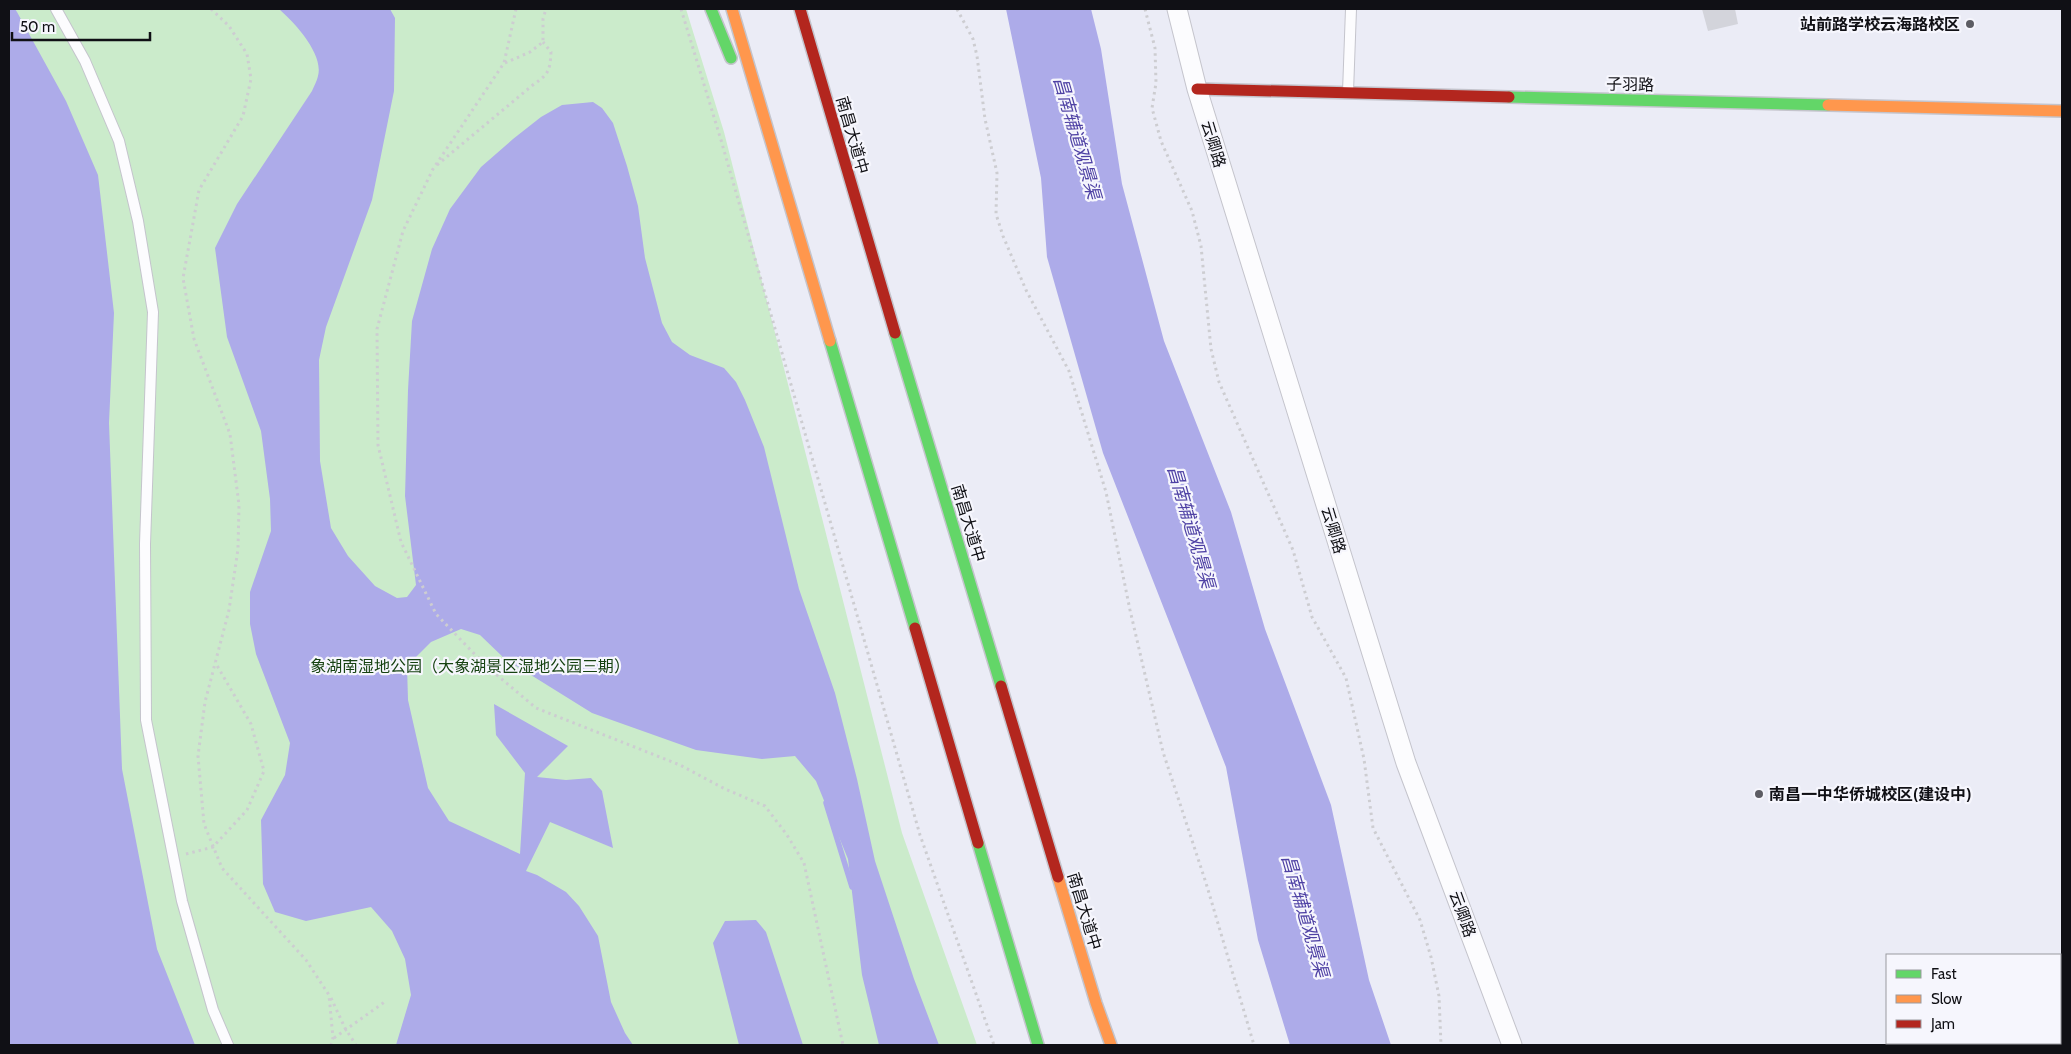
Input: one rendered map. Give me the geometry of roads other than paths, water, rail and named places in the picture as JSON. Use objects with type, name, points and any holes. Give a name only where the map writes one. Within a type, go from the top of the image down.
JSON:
[{"type":"main road","points":[[711,9],[736,71]]},
{"type":"main road","points":[[732,9],[1038,1045]]},
{"type":"main road","name":"南昌大道中","points":[[800,9],[856,203],[1088,975],[1111,1045]]},
{"type":"main road","points":[[829,67],[856,203]]},
{"type":"main road","points":[[743,89],[790,205]]},
{"type":"main road","name":"子羽路","points":[[1197,89],[2062,111]]},
{"type":"street","name":"云卿路","points":[[1177,9],[1197,89],[1406,763],[1512,1045]]},
{"type":"lane","points":[[56,9],[85,61],[119,142],[138,221],[154,312],[144,544],[146,720],[182,901],[213,1010],[228,1045]]},
{"type":"lane","points":[[1348,93],[1351,9]]},
{"type":"water","points":[[9,9],[15,9],[17,12],[66,101],[98,175],[114,313],[109,423],[122,769],[157,949],[195,1045],[9,1045]]},
{"type":"water","points":[[279,9],[390,9],[395,18],[394,91],[372,200],[326,327],[319,360],[320,461],[331,528],[348,556],[375,586],[397,598],[407,597],[416,585],[405,496],[412,321],[432,249],[450,209],[481,167],[541,117],[562,105],[593,102],[602,108],[613,123],[627,166],[638,206],[645,258],[662,323],[672,342],[690,355],[724,368],[736,382],[764,447],[799,589],[835,693],[875,861],[914,979],[939,1045],[879,1045],[862,975],[848,859],[816,781],[795,756],[762,759],[696,750],[592,713],[505,659],[480,635],[461,629],[431,642],[407,666],[408,700],[428,788],[449,821],[520,854],[525,773],[496,735],[494,704],[568,746],[537,777],[566,780],[591,778],[602,791],[613,848],[550,822],[526,871],[537,875],[566,892],[579,906],[598,936],[611,1002],[625,1033],[633,1045],[396,1045],[411,995],[405,959],[392,931],[371,907],[306,921],[275,912],[263,884],[261,820],[285,775],[290,743],[256,654],[250,624],[250,592],[271,531],[270,499],[261,431],[227,337],[215,248],[237,204],[312,91],[318,78],[319,67],[312,49],[300,30]]},
{"type":"water","name":"昌南辅道观景渠","points":[[1006,9],[1091,9],[1101,49],[1122,184],[1164,341],[1231,512],[1265,629],[1331,805],[1369,980],[1391,1045],[1290,1045],[1258,940],[1226,767],[1103,453],[1047,257],[1041,178]]},
{"type":"water","points":[[756,920],[766,932],[803,1045],[739,1045],[713,943],[725,921]]},
{"type":"waterway","points":[[826,803],[852,887]]},
{"type":"place","name":"站前路学校云海路校区","points":[[1970,24]]},
{"type":"place","name":"南昌一中华侨城校区(建设中)","points":[[1759,794]]},
{"type":"park label","name":"象湖南湿地公园（大象湖景区湿地公园三期）","points":[[470,666]]}]
